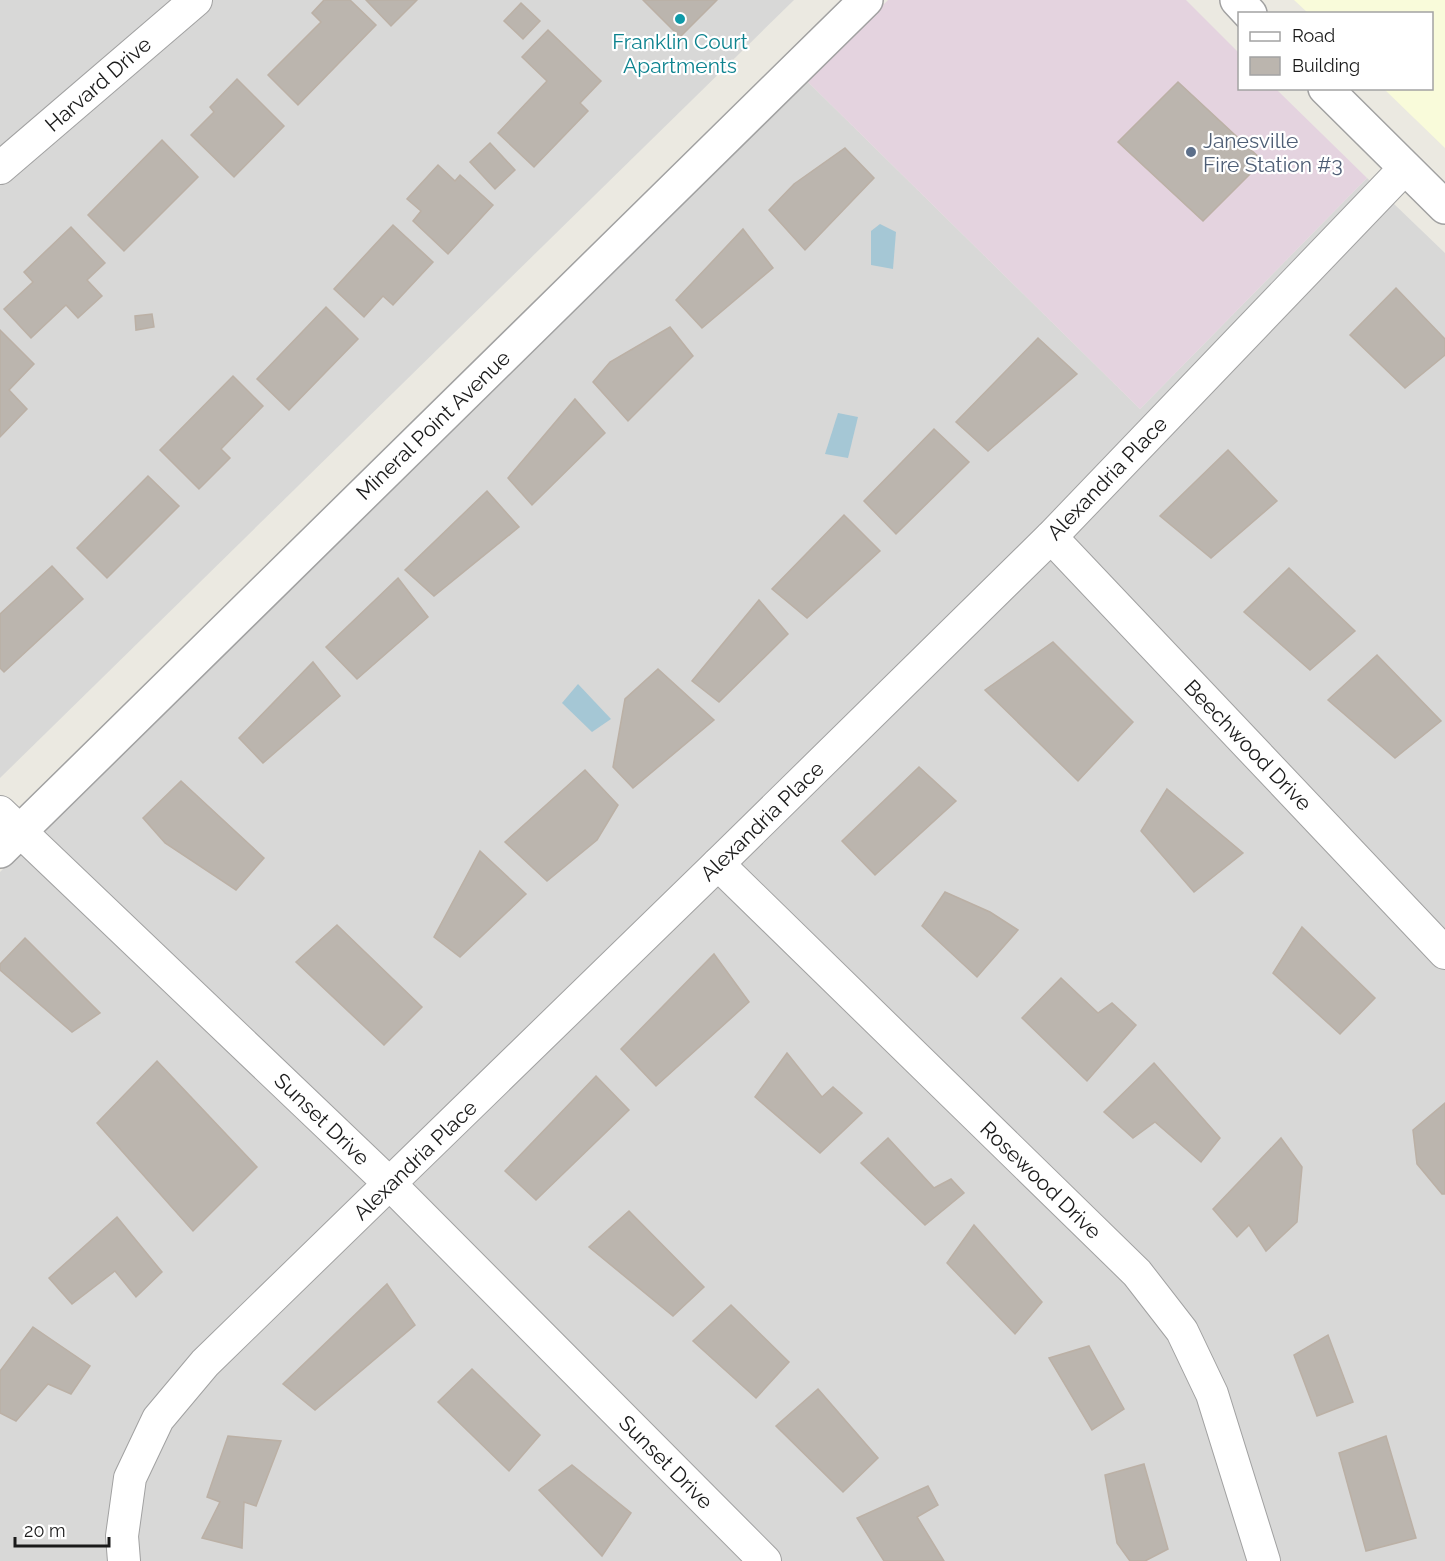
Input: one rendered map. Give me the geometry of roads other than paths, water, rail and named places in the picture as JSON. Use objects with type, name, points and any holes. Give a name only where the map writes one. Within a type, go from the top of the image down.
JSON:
[{"type":"street","name":"Harvard Drive","points":[[0,168],[196,0]]},
{"type":"street","name":"Mineral Point Avenue","points":[[7,831],[866,0]]},
{"type":"street","points":[[1237,0],[1248,12]]},
{"type":"street","points":[[1327,90],[1445,207]]},
{"type":"street","name":"Alexandria Place","points":[[124,1561],[122,1536],[130,1478],[158,1419],[205,1363],[1051,537],[1405,168]]},
{"type":"street","name":"Beechwood Drive","points":[[1051,537],[1445,952]]},
{"type":"street","name":"Sunset Drive","points":[[7,831],[390,1184],[765,1561]]},
{"type":"street","name":"Rosewood Drive","points":[[718,864],[1137,1274],[1182,1331],[1212,1394],[1264,1561]]},
{"type":"water","points":[[880,224],[896,232],[893,269],[871,265],[871,231]]},
{"type":"water","points":[[838,413],[858,417],[848,458],[825,454]]},
{"type":"water","points":[[578,684],[611,719],[592,732],[562,703]]},
{"type":"place","name":"Franklin Court Apartments","points":[[680,19]]},
{"type":"place","name":"Janesville Fire Station #3","points":[[1191,152]]}]
